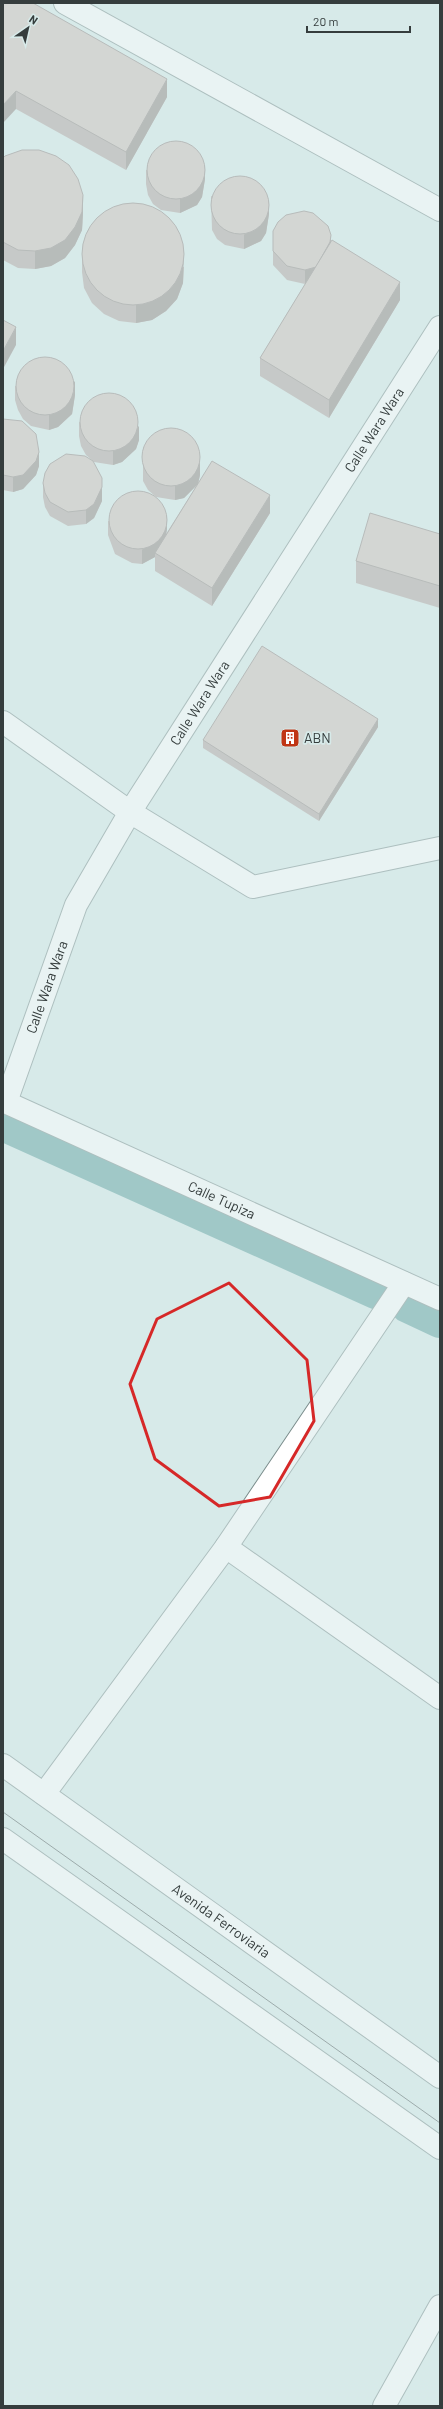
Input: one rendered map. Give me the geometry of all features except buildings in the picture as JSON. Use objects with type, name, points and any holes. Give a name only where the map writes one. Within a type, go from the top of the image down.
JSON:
[{"type":"street","points":[[65,3],[440,210]]},
{"type":"street","name":"Calle Wara Wara","points":[[5,1102],[76,905],[130,812],[440,327]]},
{"type":"street","points":[[3,722],[130,812],[253,887],[440,848]]},
{"type":"street","name":"Calle Tupiza","points":[[5,1102],[440,1299]]},
{"type":"street","points":[[44,1794],[226,1547],[404,1283]]},
{"type":"street","points":[[226,1547],[440,1698]]},
{"type":"street","name":"Avenida Ferroviaria","points":[[3,1764],[440,2077]]},
{"type":"street","points":[[3,1840],[440,2148]]},
{"type":"street","points":[[384,2406],[440,2306]]},
{"type":"highlighted area","points":[[229,1283],[307,1360],[314,1421],[270,1497],[219,1506],[155,1459],[130,1384],[157,1319]]},
{"type":"waterway","points":[[3,1123],[376,1291]]},
{"type":"waterway","points":[[408,1305],[440,1320]]},
{"type":"tram line","points":[[3,1812],[440,2123]]},
{"type":"place","name":"ABN","points":[[290,738]]}]
